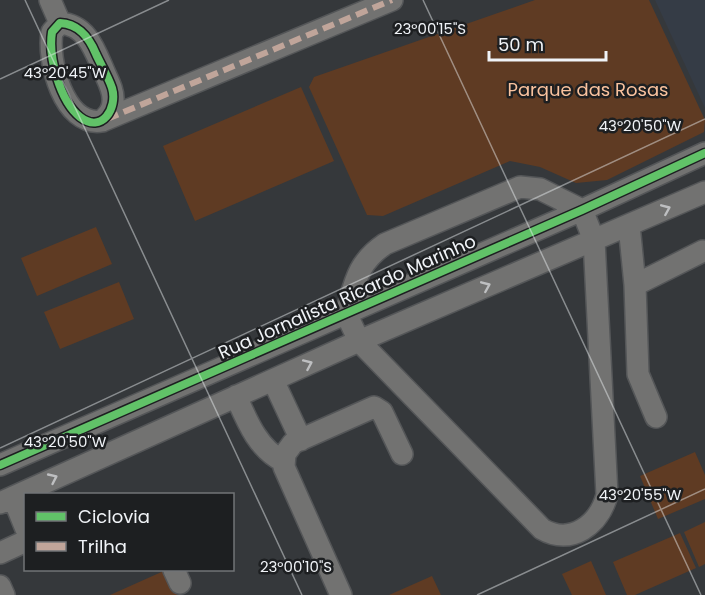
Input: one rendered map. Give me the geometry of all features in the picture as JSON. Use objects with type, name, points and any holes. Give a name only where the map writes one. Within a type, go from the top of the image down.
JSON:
[{"type":"street","points":[[50,0],[60,23]]},
{"type":"street","points":[[60,23],[52,32],[52,62],[69,106],[81,118],[92,123],[102,121],[392,0]]},
{"type":"street","points":[[60,23],[71,24],[90,40],[112,88],[113,100],[110,113],[102,121]]},
{"type":"street","name":"Rua Jornalista Ricardo Marinho","points":[[0,465],[582,210],[705,153]]},
{"type":"street","points":[[520,188],[540,189],[582,210],[594,240],[607,495],[603,512],[591,525],[573,535],[553,535],[542,529],[359,341],[346,313],[361,264],[384,244],[520,188]]},
{"type":"street","points":[[24,526],[6,500],[359,341],[705,192]]},
{"type":"street","points":[[629,225],[635,285],[638,374],[656,417]]},
{"type":"street","points":[[635,285],[703,251]]},
{"type":"street","points":[[273,380],[301,440]]},
{"type":"street","points":[[236,396],[261,444],[272,455],[283,461],[341,595]]},
{"type":"street","points":[[283,461],[288,449],[301,440],[377,408],[402,454]]},
{"type":"street","points":[[93,425],[102,430],[107,437],[104,455]]},
{"type":"street","points":[[0,553],[24,542]]},
{"type":"street","points":[[0,586],[4,595]]},
{"type":"shaded area","points":[[655,0],[705,0],[705,108]]},
{"type":"green space","name":"Parque das Rosas","points":[[535,0],[649,0],[705,120],[704,132],[607,180],[576,183],[540,167],[510,161],[383,216],[367,215],[309,87],[314,77]]},
{"type":"green space","points":[[301,87],[334,161],[195,221],[163,146]]},
{"type":"green space","points":[[96,227],[112,264],[37,296],[21,258]]},
{"type":"green space","points":[[119,282],[134,319],[60,349],[44,312]]},
{"type":"green space","points":[[695,452],[705,475],[705,499],[658,519],[640,476]]},
{"type":"green space","points":[[705,522],[705,564],[699,567],[684,532]]},
{"type":"green space","points":[[680,533],[696,568],[635,595],[627,595],[613,562]]},
{"type":"green space","points":[[591,561],[606,595],[572,595],[562,574]]},
{"type":"green space","points":[[166,571],[177,595],[110,595]]},
{"type":"green space","points":[[432,576],[441,595],[389,595]]},
{"type":"marked path","points":[[107,119],[392,0]]},
{"type":"cycle path","points":[[60,23],[73,26],[87,37],[109,79],[113,103],[107,116],[101,121],[88,121],[80,117],[61,90],[54,66],[51,42],[52,32],[60,23]]},
{"type":"cycle path","points":[[0,465],[582,210],[705,153]]}]
